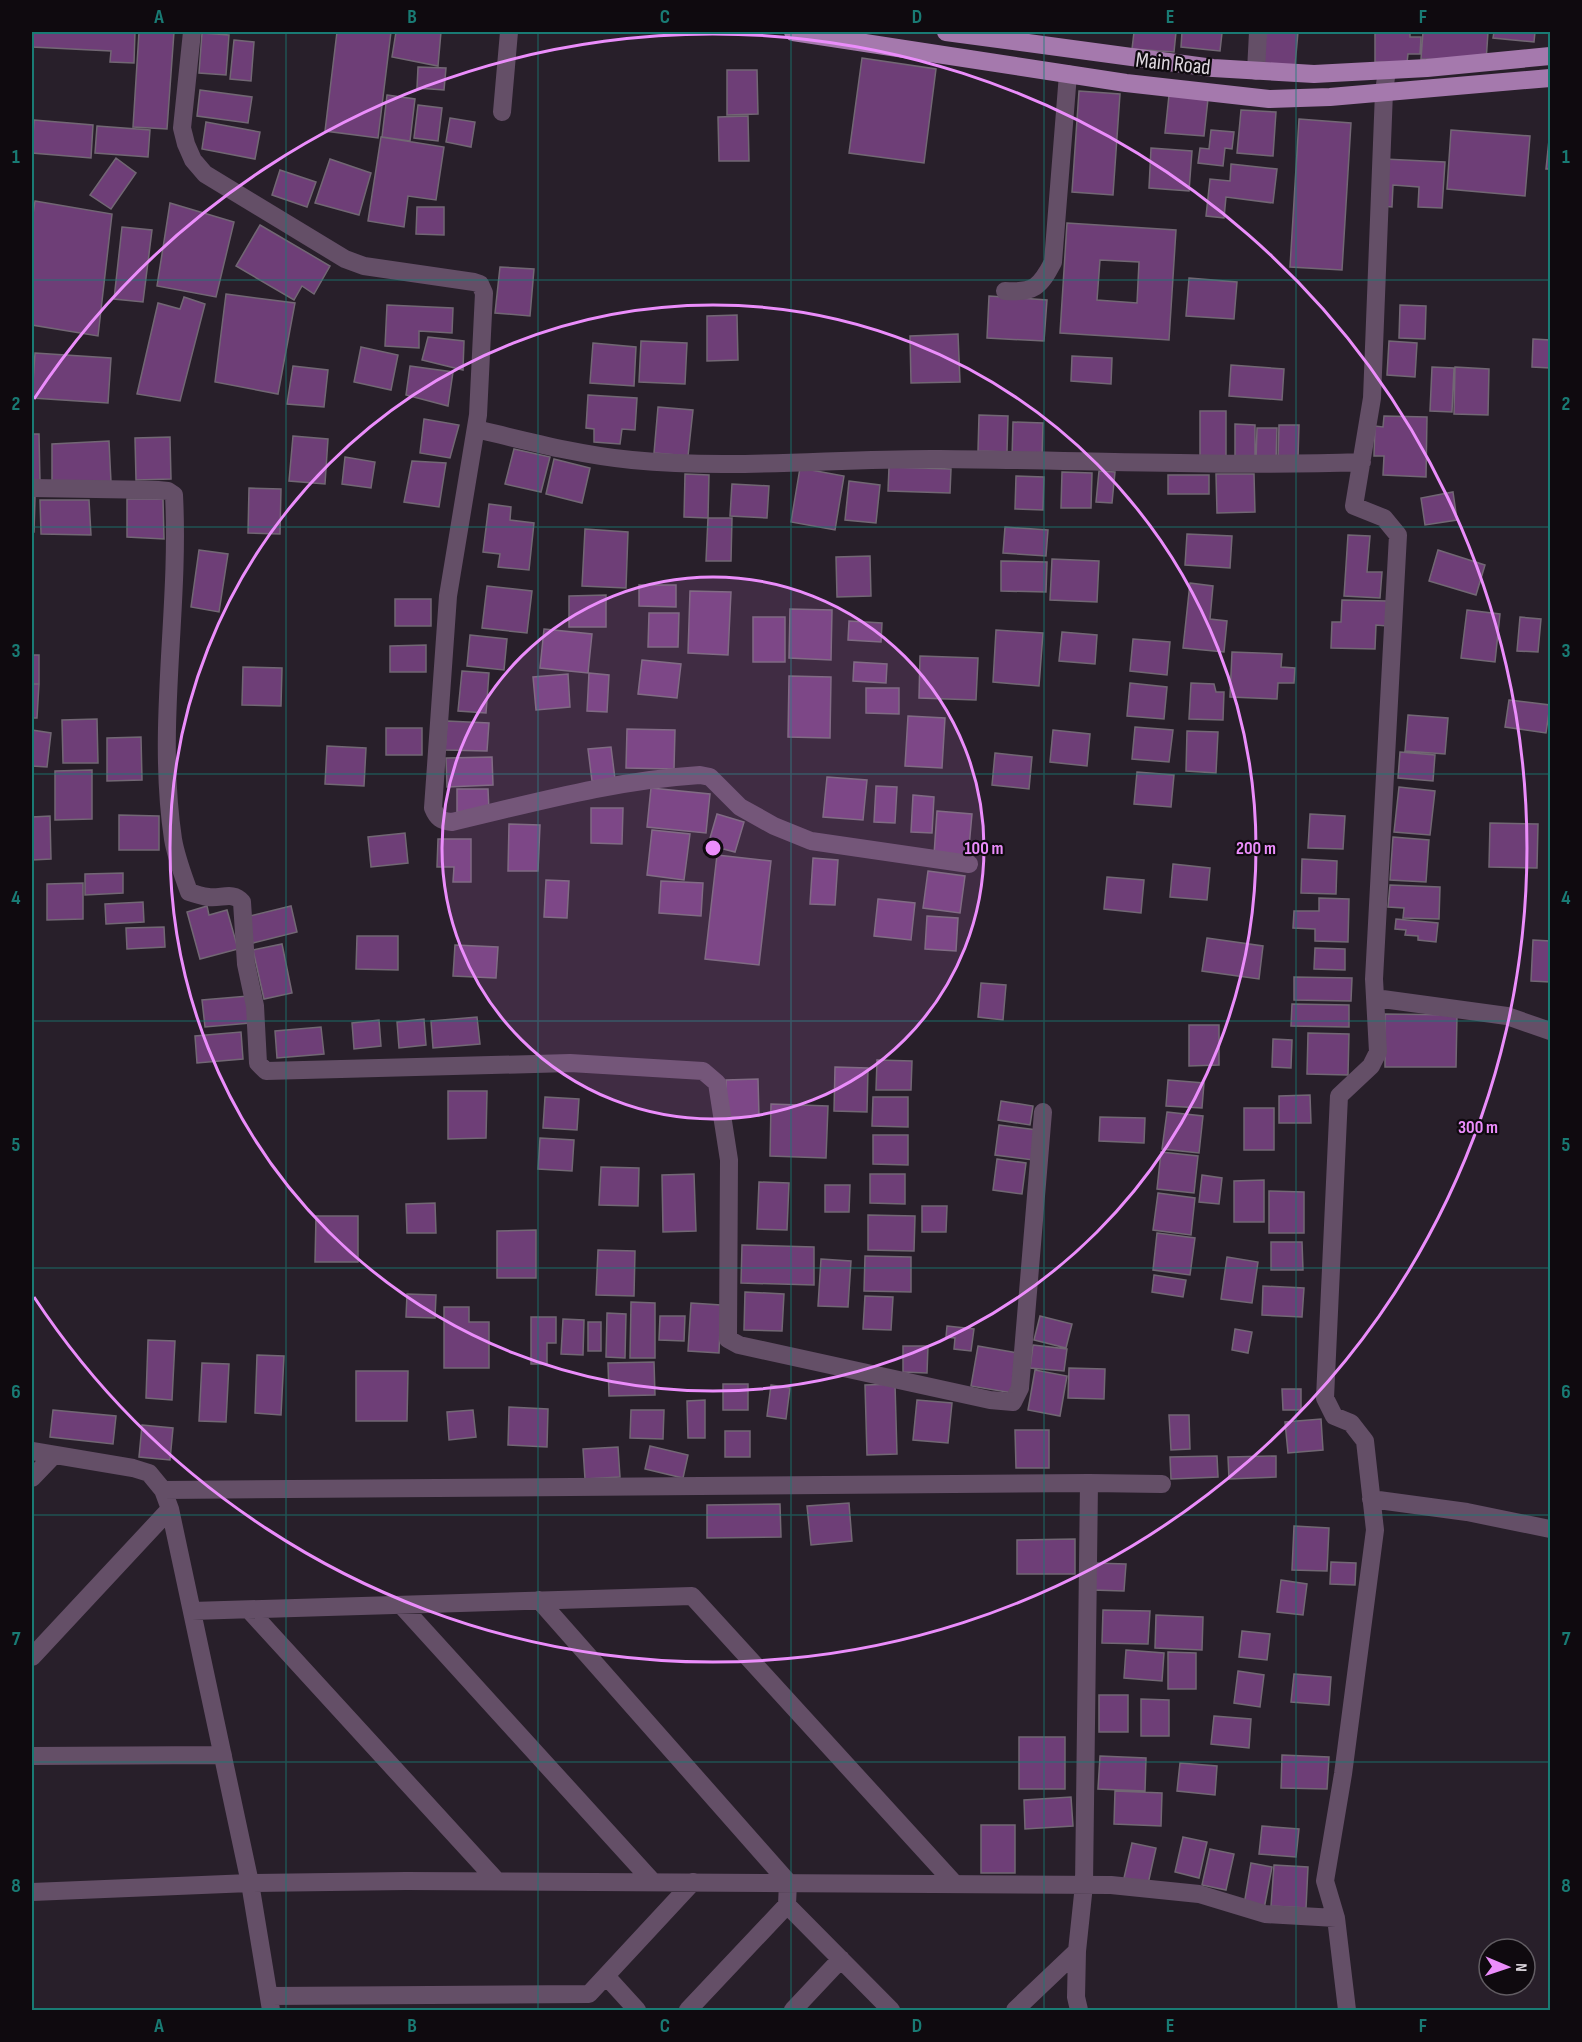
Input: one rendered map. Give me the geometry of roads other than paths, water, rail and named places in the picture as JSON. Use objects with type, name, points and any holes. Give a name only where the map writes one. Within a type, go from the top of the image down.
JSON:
[{"type":"main road","name":"Main Road","points":[[794,32],[1126,83],[1269,99],[1330,97],[1551,78]]},
{"type":"main road","name":"Main Road","points":[[946,32],[1213,68],[1314,74],[1551,56]]},
{"type":"street","points":[[192,32],[182,128],[193,160],[205,174],[345,259],[364,266],[474,282],[483,288],[485,297],[476,429],[448,596],[433,808],[436,815],[442,821],[452,822],[549,799],[700,775],[710,777],[740,807],[774,826],[811,841],[969,864]]},
{"type":"street","points":[[502,112],[509,32]]},
{"type":"street","points":[[1256,71],[1258,32]]},
{"type":"street","points":[[1347,2010],[1336,1918],[1325,1881],[1343,1774],[1375,1530],[1365,1441],[1351,1423],[1334,1416],[1324,1398],[1339,1096],[1371,1066],[1378,1052],[1374,978],[1398,535],[1384,518],[1354,506],[1372,398],[1384,92],[1387,70]]},
{"type":"street","points":[[1005,291],[1024,292],[1042,283],[1053,262],[1068,74]]},
{"type":"street","points":[[476,429],[617,459],[652,462],[748,464],[896,458],[1271,465],[1362,462]]},
{"type":"street","points":[[32,488],[158,490],[168,491],[174,495],[174,563],[167,739],[173,841],[189,892],[210,898],[233,896],[238,897],[242,902],[246,964],[255,1006],[258,1063],[266,1071],[570,1063],[703,1071],[717,1083],[729,1160],[728,1339],[739,1345],[825,1365],[990,1400],[1013,1402],[1020,1388],[1043,1112]]},
{"type":"street","points":[[1376,998],[1507,1016],[1551,1031]]},
{"type":"street","points":[[32,1451],[133,1467],[149,1473],[163,1490],[170,1509],[250,1883],[270,2003],[590,1994],[693,1882]]},
{"type":"street","points":[[32,1478],[54,1455]]},
{"type":"street","points":[[1079,2010],[1076,1996],[1077,1951],[1084,1885],[1089,1483]]},
{"type":"street","points":[[163,1490],[1162,1484]]},
{"type":"street","points":[[1371,1499],[1467,1512],[1551,1529]]},
{"type":"street","points":[[32,1657],[170,1509]]},
{"type":"street","points":[[192,1611],[692,1596],[955,1884]]},
{"type":"street","points":[[539,1600],[788,1882],[787,1905],[688,2010]]},
{"type":"street","points":[[401,1605],[652,1882]]},
{"type":"street","points":[[249,1610],[497,1881]]},
{"type":"street","points":[[32,1756],[223,1755]]},
{"type":"street","points":[[32,1892],[250,1883],[497,1881],[1111,1885],[1199,1894],[1265,1914],[1336,1918]]},
{"type":"street","points":[[787,1905],[891,2010]]},
{"type":"street","points":[[1015,2010],[1077,1951]]},
{"type":"street","points":[[793,2010],[841,1959]]},
{"type":"street","points":[[606,1976],[637,2010]]}]
